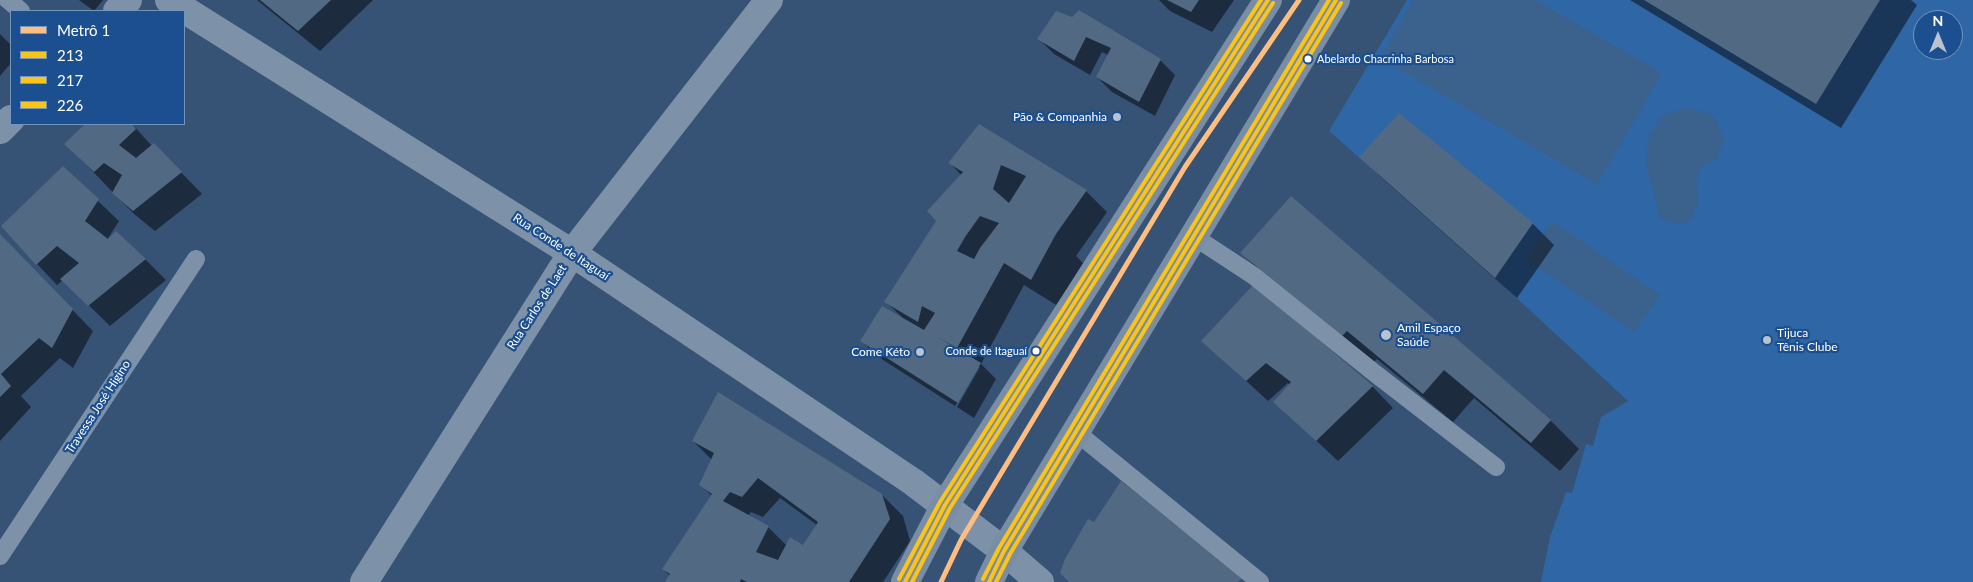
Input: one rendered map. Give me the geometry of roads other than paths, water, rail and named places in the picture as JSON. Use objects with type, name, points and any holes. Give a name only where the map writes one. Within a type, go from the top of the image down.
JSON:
[{"type":"main road","points":[[905,582],[945,504],[1268,0]]},
{"type":"main road","points":[[989,582],[1004,551],[1336,0]]},
{"type":"street","points":[[118,10],[128,0]]},
{"type":"street","name":"Rua Conde de Itaguaí","points":[[169,0],[185,10]]},
{"type":"street","name":"Rua Carlos de Laet","points":[[364,582],[572,253],[769,0]]},
{"type":"street","name":"Rua Conde de Itaguaí","points":[[185,10],[572,253],[945,504],[1040,582]]},
{"type":"street","points":[[0,130],[10,120]]},
{"type":"lane","points":[[8,0],[20,10]]},
{"type":"lane","points":[[1193,236],[1254,276],[1496,467]]},
{"type":"lane","name":"Travessa José Higino","points":[[0,556],[196,259]]},
{"type":"lane","points":[[1076,432],[1260,582]]},
{"type":"metro line","name":"1","points":[[941,582],[961,540],[1185,167],[1299,0]]},
{"type":"place","name":"Abelardo Chacrinha Barbosa","points":[[1308,59]]},
{"type":"place","name":"Pão & Companhia","points":[[1117,117]]},
{"type":"place","name":"Amil Espaço Saúde","points":[[1386,335]]},
{"type":"place","name":"Tijuca Tênis Clube","points":[[1767,340]]},
{"type":"place","name":"Conde de Itaguaí","points":[[1036,351]]},
{"type":"place","name":"Come Kéto","points":[[920,352]]}]
